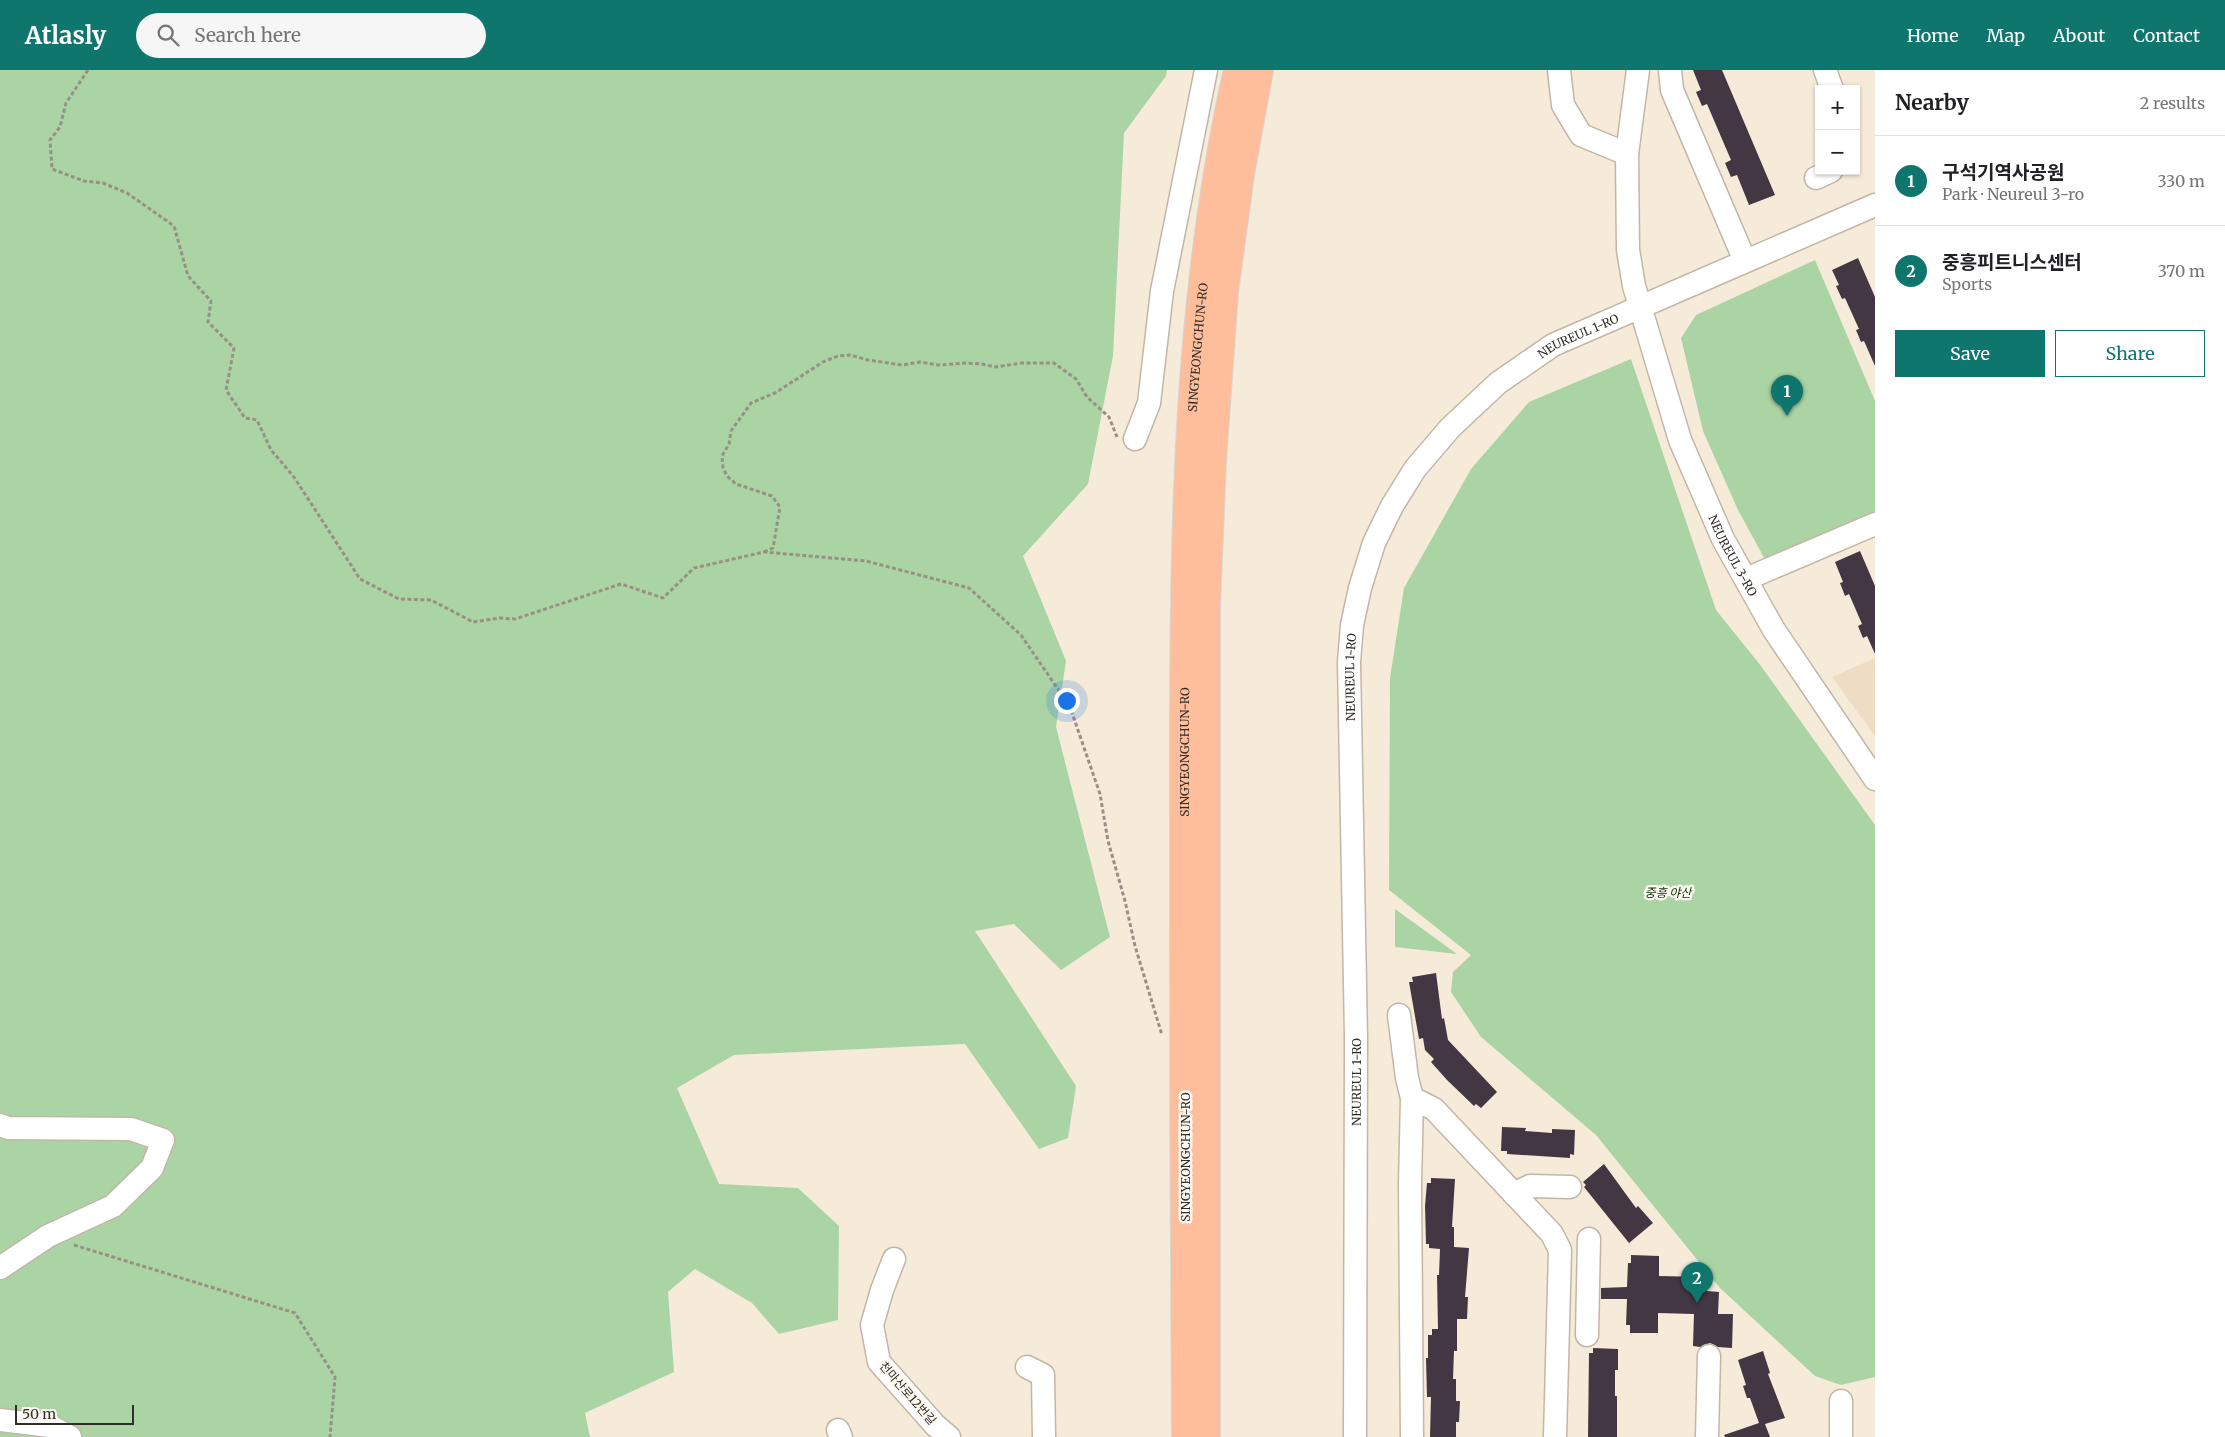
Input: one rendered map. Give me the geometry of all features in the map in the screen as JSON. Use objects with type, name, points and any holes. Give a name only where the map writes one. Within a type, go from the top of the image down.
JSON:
[{"type":"highway","name":"SINGYEONGCHUN-RO","points":[[1206,1437],[1185,607],[1187,511],[1201,291],[1212,209],[1238,70]]},
{"type":"highway","name":"SINGYEONGCHUN-RO","points":[[1186,1437],[1194,964],[1207,701],[1206,604],[1217,372],[1224,292],[1240,174],[1259,70]]},
{"type":"street","points":[[1134,439],[1149,403],[1162,291],[1206,70]]},
{"type":"street","points":[[1559,70],[1563,105],[1581,135],[1627,154]]},
{"type":"street","name":"NEUREUL 3-RO","points":[[1638,70],[1627,154],[1628,250],[1634,286],[1680,440],[1723,539],[1774,630],[1875,779]]},
{"type":"street","points":[[1670,70],[1672,90],[1745,261]]},
{"type":"street","points":[[1825,70],[1831,85]]},
{"type":"street","name":"NEUREUL 1-RO","points":[[1354,1437],[1356,1038],[1349,662],[1352,626],[1360,588],[1374,543],[1392,506],[1415,469],[1450,428],[1498,383],[1553,346],[1875,205]]},
{"type":"street","points":[[1746,579],[1875,524]]},
{"type":"street","points":[[1399,1015],[1407,1078],[1412,1098],[1410,1289],[1412,1437]]},
{"type":"street","points":[[1412,1098],[1434,1109],[1552,1234],[1560,1250],[1555,1437]]},
{"type":"street","points":[[0,1126],[8,1128],[131,1129],[163,1140],[152,1168],[114,1206],[48,1236],[0,1268]]},
{"type":"street","points":[[1514,1194],[1530,1186],[1570,1187]]},
{"type":"street","points":[[1587,1335],[1589,1239]]},
{"type":"street","name":"천마산로12번길","points":[[894,1259],[882,1290],[872,1325],[879,1362],[935,1425],[949,1437]]},
{"type":"street","points":[[1559,1291],[1588,1291]]},
{"type":"street","points":[[1707,1437],[1709,1356]]},
{"type":"street","points":[[1027,1367],[1043,1375],[1044,1437]]},
{"type":"street","points":[[1841,1401],[1841,1437]]},
{"type":"street","points":[[0,1420],[50,1426],[70,1437]]},
{"type":"path","points":[[88,70],[66,103],[60,127],[50,140],[52,169],[84,181],[103,183],[127,193],[174,226],[188,276],[211,301],[208,322],[234,348],[226,390],[244,418],[257,420],[271,450],[294,477],[360,579],[399,599],[431,600],[472,622],[500,618],[515,619],[621,584],[663,598],[694,568],[764,552],[773,548],[780,507],[772,496],[736,484],[727,476],[723,468],[722,456],[728,444],[730,431],[751,403],[774,393],[823,362],[838,356],[850,355],[868,360],[902,365],[920,362],[938,365],[982,364],[995,367],[1022,363],[1054,363],[1076,379],[1087,396],[1109,417],[1114,433],[1119,440],[1134,439]]},
{"type":"path","points":[[764,552],[866,561],[969,588],[1021,635],[1070,707],[1100,794],[1108,841],[1125,901],[1134,946],[1152,1006]]},
{"type":"path","points":[[48,1236],[295,1314],[335,1377],[330,1437]]},
{"type":"shaded area","points":[[1875,658],[1875,736],[1832,677]]},
{"type":"green space","points":[[0,70],[1167,70],[1166,76],[1124,133],[1113,356],[1088,484],[1023,556],[1066,661],[1056,727],[1110,937],[1061,970],[1014,924],[975,931],[1076,1086],[1068,1138],[1039,1149],[965,1044],[734,1055],[677,1088],[719,1184],[798,1188],[839,1226],[838,1320],[779,1334],[752,1303],[695,1269],[668,1292],[674,1372],[585,1413],[590,1437],[0,1437]]},
{"type":"green space","points":[[1815,260],[1875,401],[1875,531],[1774,576],[1738,510],[1703,431],[1681,338],[1696,315]]},
{"type":"green space","name":"중흥 야산","points":[[1631,359],[1716,610],[1761,666],[1875,825],[1875,1377],[1841,1385],[1815,1376],[1720,1288],[1596,1135],[1481,1037],[1451,992],[1453,972],[1471,955],[1389,890],[1390,678],[1404,588],[1471,469],[1529,402]]},
{"type":"green space","points":[[1395,909],[1457,954],[1395,947]]},
{"type":"building","points":[[1693,70],[1722,70],[1775,195],[1749,205],[1737,175],[1731,177],[1725,163],[1731,160],[1707,104],[1702,106],[1696,92],[1701,90]]},
{"type":"building","points":[[1858,258],[1875,297],[1875,366],[1864,341],[1861,342],[1856,330],[1859,329],[1845,298],[1842,299],[1836,286],[1839,285],[1832,270]]},
{"type":"building","points":[[1860,551],[1875,586],[1875,654],[1867,636],[1863,638],[1858,626],[1862,624],[1849,594],[1845,596],[1840,583],[1843,582],[1835,562]]},
{"type":"building","points":[[1436,973],[1442,1019],[1444,1018],[1448,1040],[1497,1092],[1481,1108],[1476,1104],[1474,1106],[1447,1080],[1431,1062],[1434,1059],[1425,1050],[1423,1038],[1419,1039],[1409,982],[1413,982],[1412,977]]},
{"type":"building","points":[[1502,1127],[1526,1128],[1525,1131],[1552,1133],[1552,1129],[1575,1130],[1574,1155],[1570,1154],[1570,1158],[1507,1154],[1507,1151],[1501,1151]]},
{"type":"building","points":[[1604,1164],[1636,1208],[1638,1206],[1653,1223],[1629,1243],[1584,1187],[1586,1185],[1583,1182]]},
{"type":"building","points":[[1431,1178],[1455,1179],[1452,1227],[1454,1227],[1454,1247],[1469,1248],[1465,1297],[1468,1297],[1467,1319],[1457,1319],[1457,1351],[1454,1351],[1453,1379],[1456,1379],[1456,1401],[1460,1401],[1459,1422],[1456,1422],[1456,1437],[1430,1437],[1431,1397],[1427,1397],[1426,1358],[1428,1358],[1428,1335],[1432,1335],[1432,1329],[1438,1329],[1437,1275],[1439,1275],[1440,1249],[1429,1248],[1429,1244],[1426,1244],[1425,1206],[1427,1183],[1431,1183]]},
{"type":"building","points":[[1631,1255],[1659,1256],[1659,1276],[1707,1277],[1707,1291],[1719,1292],[1718,1314],[1733,1314],[1732,1348],[1718,1347],[1710,1343],[1700,1347],[1693,1346],[1694,1314],[1658,1313],[1658,1333],[1630,1333],[1630,1325],[1626,1325],[1627,1299],[1601,1299],[1601,1288],[1627,1287],[1628,1263],[1631,1263]]},
{"type":"building","points":[[1593,1348],[1618,1349],[1618,1370],[1615,1370],[1617,1437],[1588,1437],[1589,1353],[1593,1353]]},
{"type":"building","points":[[1763,1351],[1770,1373],[1768,1374],[1785,1418],[1765,1424],[1770,1437],[1725,1437],[1724,1435],[1759,1423],[1750,1398],[1747,1398],[1743,1386],[1746,1385],[1738,1360]]},
{"type":"place","name":"구석기역사공원","points":[[1787,416]]},
{"type":"place","name":"중흥피트니스센터","points":[[1697,1303]]}]
